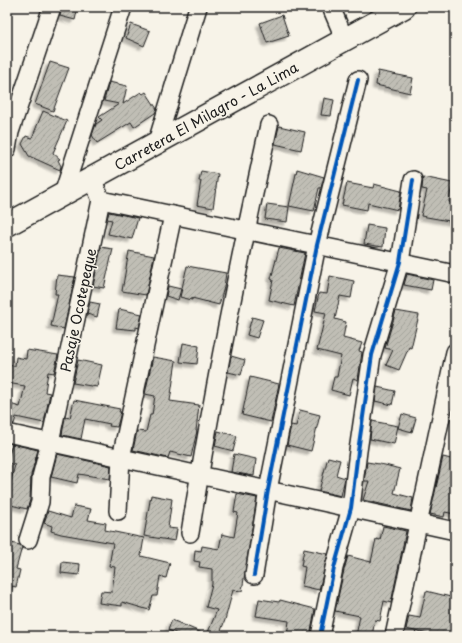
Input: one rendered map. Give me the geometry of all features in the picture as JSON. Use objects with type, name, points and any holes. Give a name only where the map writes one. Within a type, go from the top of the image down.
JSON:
[{"type":"main road","name":"Carretera El Milagro - La Lima","points":[[7,225],[345,40],[400,8]]},
{"type":"street","points":[[7,149],[10,132],[52,7]]},
{"type":"street","points":[[63,194],[123,7]]},
{"type":"street","points":[[157,142],[198,7]]},
{"type":"street","points":[[331,7],[345,40]]},
{"type":"street","points":[[254,575],[268,490],[317,245],[358,80]]},
{"type":"street","points":[[190,533],[246,230],[269,125]]},
{"type":"street","points":[[92,178],[100,200],[455,274]]},
{"type":"street","points":[[320,636],[334,568],[351,508],[372,355],[400,262],[413,180]]},
{"type":"street","name":"Pasaje Ocotepeque","points":[[28,540],[40,502],[41,477],[50,442],[100,200]]},
{"type":"street","points":[[118,511],[121,458],[173,215]]},
{"type":"street","points":[[394,636],[455,352]]},
{"type":"street","points":[[7,433],[455,531]]},
{"type":"building","points":[[62,7],[78,7],[75,20],[60,16]]},
{"type":"building","points":[[282,15],[289,36],[267,43],[260,23]]},
{"type":"building","points":[[131,24],[150,31],[144,46],[126,38]]},
{"type":"building","points":[[50,62],[69,68],[53,111],[35,104]]},
{"type":"building","points":[[378,71],[413,78],[410,93],[376,85]]},
{"type":"building","points":[[109,82],[127,86],[123,104],[141,92],[143,94],[146,92],[157,109],[155,113],[134,127],[131,122],[97,143],[92,135],[96,124],[102,120],[99,117],[119,104],[104,101]]},
{"type":"building","points":[[324,98],[334,100],[331,116],[321,115]]},
{"type":"building","points":[[43,111],[67,121],[53,153],[60,159],[58,160],[61,166],[60,170],[29,156],[22,144],[26,136],[32,138]]},
{"type":"building","points":[[279,126],[305,132],[301,150],[275,144]]},
{"type":"building","points":[[297,169],[324,177],[321,188],[319,188],[314,211],[289,206]]},
{"type":"building","points":[[201,171],[218,174],[213,208],[197,205]]},
{"type":"building","points":[[423,177],[452,183],[449,202],[455,203],[455,222],[421,216],[427,190],[422,189]]},
{"type":"building","points":[[347,183],[373,188],[374,184],[401,191],[398,210],[368,203],[367,210],[342,205]]},
{"type":"building","points":[[267,204],[289,207],[287,222],[265,219]]},
{"type":"building","points":[[109,212],[138,218],[132,239],[108,234],[112,220],[107,219]]},
{"type":"building","points":[[367,225],[385,228],[383,247],[364,244]]},
{"type":"building","points":[[101,247],[113,249],[104,288],[93,286]]},
{"type":"building","points":[[279,248],[305,253],[294,306],[269,300],[273,280],[271,279]]},
{"type":"building","points":[[129,251],[154,256],[146,295],[122,291]]},
{"type":"building","points":[[187,266],[226,273],[219,305],[192,298],[192,300],[180,297]]},
{"type":"building","points":[[407,274],[433,280],[431,290],[404,285]]},
{"type":"building","points":[[57,275],[75,277],[64,329],[51,326],[58,294],[55,294]]},
{"type":"building","points":[[330,276],[354,281],[351,298],[340,296],[335,319],[346,322],[343,338],[362,343],[359,351],[362,352],[358,380],[353,378],[349,395],[331,390],[334,377],[337,377],[341,356],[317,350],[326,313],[315,311],[319,293],[327,294]]},
{"type":"building","points":[[168,286],[181,289],[178,300],[166,296]]},
{"type":"building","points":[[90,302],[100,304],[97,317],[87,314]]},
{"type":"building","points":[[119,309],[142,314],[139,328],[136,327],[136,330],[116,328]]},
{"type":"building","points":[[396,311],[419,315],[411,348],[409,347],[399,370],[386,365],[393,350],[385,348]]},
{"type":"building","points":[[252,317],[263,320],[257,338],[247,335]]},
{"type":"building","points":[[183,343],[199,346],[197,364],[180,362]]},
{"type":"building","points":[[27,350],[58,355],[54,373],[48,372],[45,392],[50,393],[44,423],[16,417],[14,424],[7,423],[7,403],[20,407],[25,386],[7,383],[7,365],[15,366],[16,357],[26,359]]},
{"type":"building","points":[[231,356],[245,360],[241,375],[228,372]]},
{"type":"building","points":[[153,357],[176,361],[170,401],[199,405],[197,431],[191,457],[170,452],[168,458],[133,450],[137,431],[146,432],[150,415],[152,415],[155,396],[145,394]]},
{"type":"building","points":[[78,360],[102,365],[97,387],[73,383]]},
{"type":"building","points":[[250,377],[279,384],[271,422],[242,415]]},
{"type":"building","points":[[377,387],[395,391],[392,405],[375,401]]},
{"type":"building","points":[[74,400],[120,409],[119,412],[121,412],[117,427],[109,426],[110,424],[85,419],[81,439],[62,435],[65,417],[70,418]]},
{"type":"building","points":[[300,410],[320,415],[311,451],[287,445],[291,425],[296,426]]},
{"type":"building","points":[[402,414],[416,418],[412,432],[398,428]]},
{"type":"building","points":[[372,421],[398,426],[394,444],[370,439]]},
{"type":"building","points":[[218,431],[237,436],[233,451],[215,446]]},
{"type":"building","points":[[12,444],[38,450],[31,475],[30,500],[27,509],[7,504],[7,496],[15,465],[7,463]]},
{"type":"building","points":[[57,454],[111,466],[110,479],[79,474],[77,483],[51,477]]},
{"type":"building","points":[[234,454],[256,459],[254,476],[231,472]]},
{"type":"building","points":[[328,457],[340,460],[336,475],[345,478],[341,496],[319,491]]},
{"type":"building","points":[[443,457],[455,460],[455,514],[445,512],[444,517],[430,514]]},
{"type":"building","points":[[367,462],[400,469],[394,493],[413,498],[411,511],[363,500],[369,481],[364,481]]},
{"type":"building","points":[[237,494],[257,498],[242,591],[233,590],[219,636],[183,636],[168,630],[172,620],[207,635],[217,610],[206,607],[212,584],[212,569],[199,567],[200,562],[194,561],[195,550],[201,551],[202,546],[219,549],[222,534],[234,537],[238,513],[234,512]]},
{"type":"building","points":[[151,495],[172,499],[168,528],[177,529],[175,541],[144,536]]},
{"type":"building","points":[[74,506],[91,509],[88,520],[106,523],[105,530],[144,538],[141,556],[170,563],[166,578],[160,576],[157,596],[153,596],[149,610],[122,602],[122,606],[99,603],[101,591],[112,592],[115,567],[109,566],[113,543],[61,534],[51,531],[52,526],[44,523],[48,511],[71,518]]},
{"type":"building","points":[[383,526],[406,531],[391,603],[384,601],[380,621],[375,620],[372,636],[356,636],[360,616],[335,611],[344,570],[348,556],[371,562],[376,539],[380,540]]},
{"type":"building","points":[[7,542],[20,545],[22,547],[16,569],[20,570],[16,587],[12,586],[11,591],[7,590]]},
{"type":"building","points":[[304,549],[328,554],[319,590],[302,586],[305,567],[301,566]]},
{"type":"building","points":[[62,562],[80,564],[79,575],[61,573]]},
{"type":"building","points":[[426,591],[455,598],[455,636],[437,636],[406,629],[409,616],[420,618]]},
{"type":"building","points":[[259,599],[279,602],[280,600],[315,609],[310,636],[287,636],[289,621],[256,616]]},
{"type":"cycle path","points":[[254,575],[268,490],[317,245],[358,80]]},
{"type":"cycle path","points":[[320,636],[334,568],[351,508],[372,355],[400,262],[413,180]]}]
